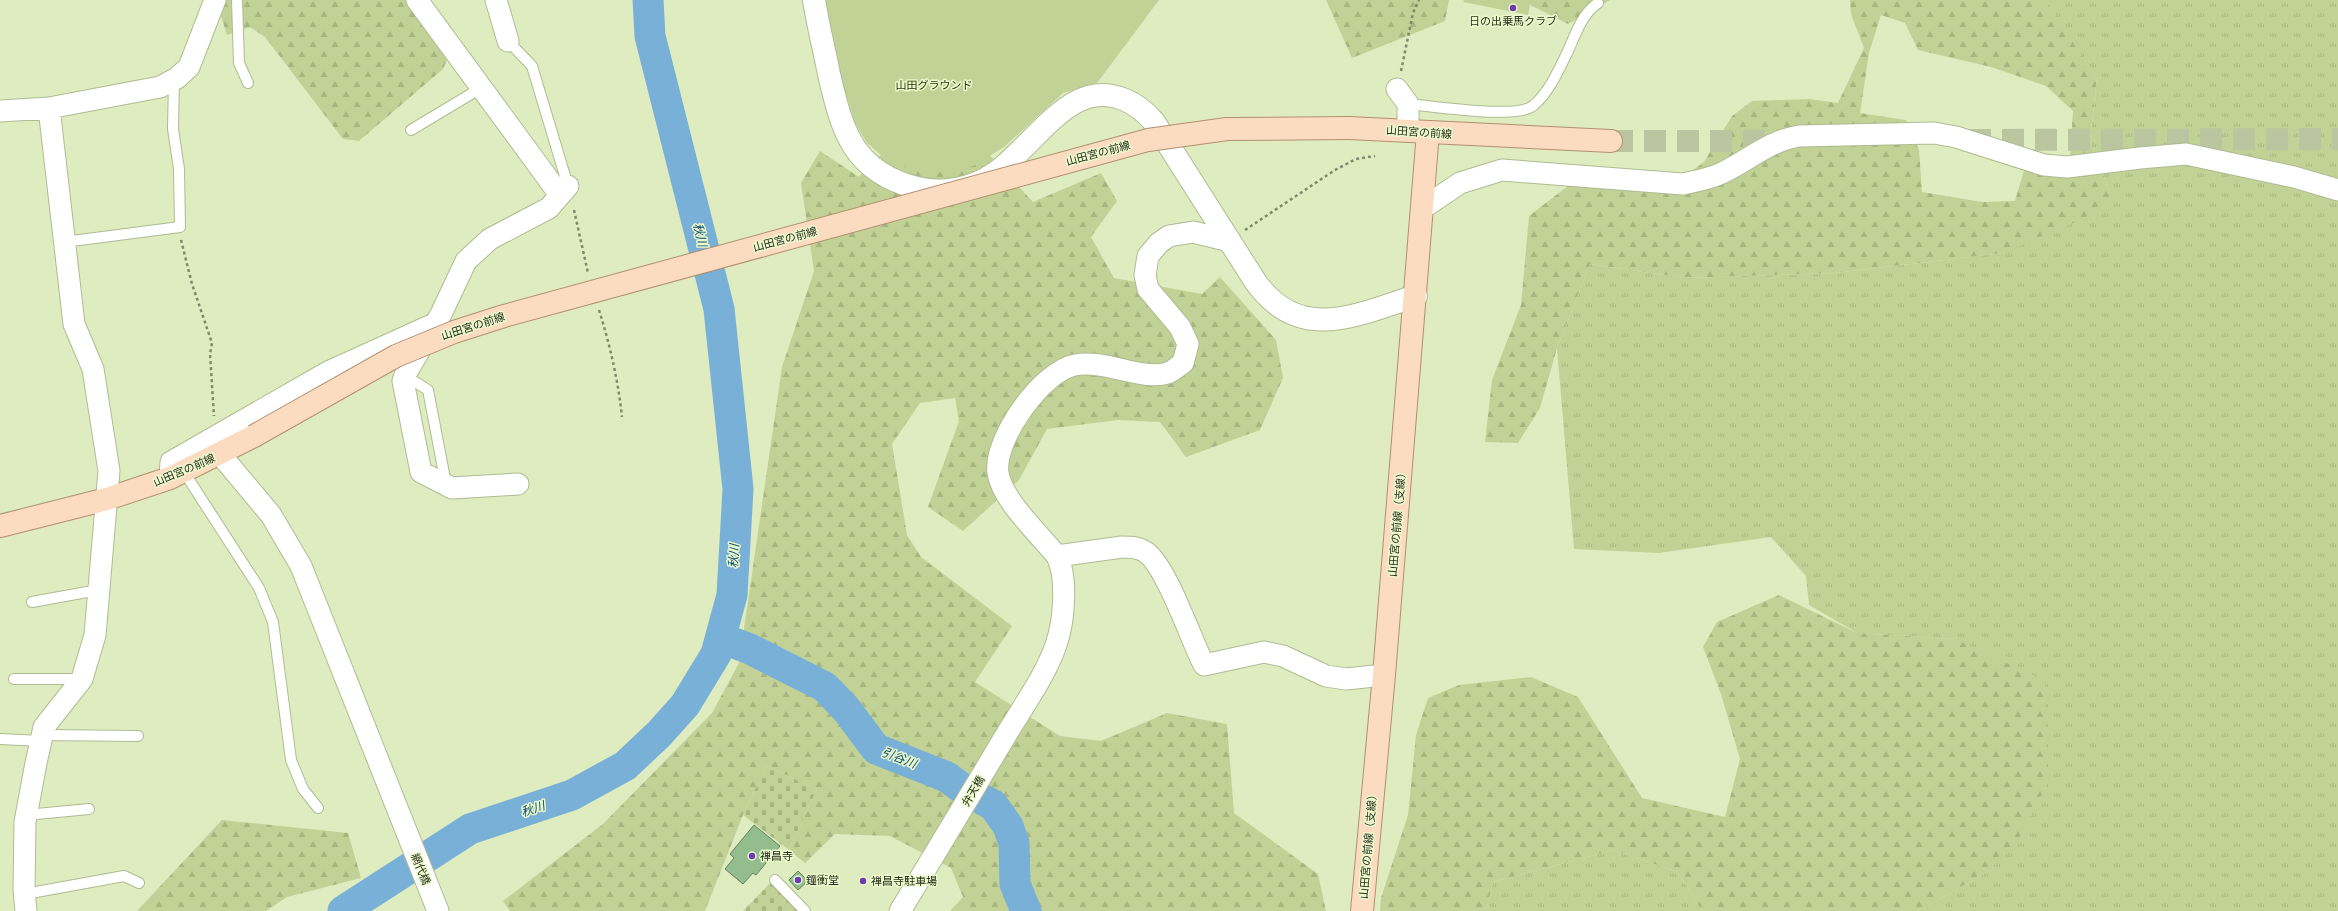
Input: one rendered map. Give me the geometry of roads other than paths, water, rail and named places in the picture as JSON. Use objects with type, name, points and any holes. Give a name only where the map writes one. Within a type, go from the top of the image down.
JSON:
[{"type":"main road","name":"山田宮の前線","points":[[0,526],[107,499],[177,475],[218,445],[254,436],[396,356],[454,332],[504,316],[1148,140],[1227,128],[1349,128],[1611,141]]},
{"type":"main road","name":"山田宮の前線（支線）","points":[[1362,911],[1384,675],[1423,208],[1418,131]]},
{"type":"street","points":[[0,111],[49,108],[160,88],[174,80],[189,67],[215,0]]},
{"type":"street","points":[[417,0],[482,88],[564,190],[549,208],[490,239],[466,261],[441,314],[403,381],[420,472],[452,488],[518,484]]},
{"type":"street","points":[[496,0],[508,41]]},
{"type":"street","points":[[814,0],[841,124],[857,152],[885,176],[909,186],[932,191],[956,189],[973,184],[993,174],[1012,160],[1070,106],[1087,97],[1116,97],[1139,107],[1154,122],[1267,296],[1281,308],[1303,318],[1325,320],[1339,319],[1416,296]]},
{"type":"street","points":[[1402,96],[1418,131]]},
{"type":"street","points":[[26,902],[26,815],[41,738],[44,727],[82,680],[95,635],[109,471],[93,369],[74,324],[49,108]]},
{"type":"street","points":[[1423,208],[1460,183],[1502,170],[1683,184],[1702,180],[1722,173],[1782,139],[1799,136],[1934,133],[1956,137],[2044,165],[2067,167],[2153,156],[2186,154],[2294,177],[2338,190]]},
{"type":"street","points":[[1230,241],[1193,232],[1169,236],[1159,243],[1148,256],[1145,275],[1148,289],[1180,328],[1188,344],[1183,363],[1168,373],[1144,374],[1104,364],[1073,365],[1040,386],[1019,413],[998,458],[998,472],[1001,484],[1012,501],[1058,556],[1122,547],[1133,547],[1144,551],[1162,569],[1204,665],[1264,652],[1283,656],[1326,676],[1346,679],[1384,675]]},
{"type":"street","points":[[218,445],[328,372],[434,324]]},
{"type":"street","name":"網代橋","points":[[218,445],[271,515],[302,566],[438,911]]},
{"type":"street","name":"弁天橋","points":[[900,911],[1043,672],[1056,643],[1062,616],[1063,586],[1062,565],[1058,556]]},
{"type":"lane","points":[[237,0],[239,63],[248,82]]},
{"type":"lane","points":[[1402,96],[1510,113],[1533,106],[1548,87],[1559,69],[1587,10],[1598,3]]},
{"type":"lane","points":[[508,41],[532,66],[564,190]]},
{"type":"lane","points":[[64,242],[180,227],[179,169],[173,129],[174,80]]},
{"type":"lane","points":[[411,130],[482,88]]},
{"type":"lane","points":[[177,475],[259,588],[273,622],[291,760],[303,789],[318,808]]},
{"type":"lane","points":[[32,602],[98,590]]},
{"type":"lane","points":[[14,678],[82,680]]},
{"type":"lane","points":[[0,739],[138,736]]},
{"type":"lane","points":[[26,815],[88,809]]},
{"type":"lane","points":[[26,902],[124,876],[139,884]]},
{"type":"lane","points":[[775,880],[805,911]]},
{"type":"waterway","name":"秋川","points":[[343,911],[470,829],[572,795],[625,766],[659,734],[685,705],[716,654],[732,595],[738,489],[719,309],[650,36],[648,0]]},
{"type":"waterway","name":"引谷川","points":[[721,638],[750,649],[825,687],[846,709],[876,749],[947,777],[963,789],[993,805],[1008,826],[1014,843],[1015,884],[1026,911]]},
{"type":"tunnel","points":[[1969,140],[2338,139]]},
{"type":"tunnel","points":[[1611,141],[1787,141]]},
{"type":"place","name":"日の出乗馬クラブ","points":[[1513,8]]},
{"type":"place","name":"禅昌寺","points":[[752,856]]},
{"type":"place","name":"鐘衝堂","points":[[798,880]]},
{"type":"place","name":"禅昌寺駐車場","points":[[863,881]]},
{"type":"park label","name":"山田グラウンド","points":[[934,85]]}]
